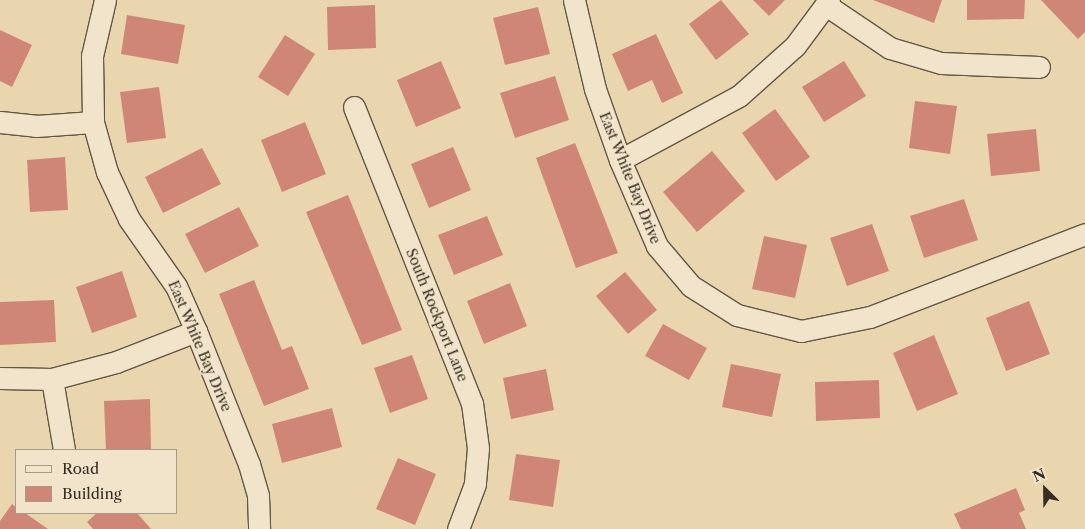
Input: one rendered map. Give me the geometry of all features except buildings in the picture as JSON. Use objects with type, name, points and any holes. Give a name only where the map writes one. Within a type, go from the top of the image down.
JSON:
[{"type":"street","name":"East White Bay Drive","points":[[105,0],[92,56],[93,122],[116,195],[176,286],[196,331],[249,464],[258,496],[259,529]]},
{"type":"street","name":"East White Bay Drive","points":[[574,0],[595,89],[620,160],[657,246],[691,286],[737,315],[801,331],[870,317],[1085,234]]},
{"type":"street","points":[[620,160],[740,96],[795,46],[827,2],[890,48],[941,63],[1039,67]]},
{"type":"street","name":"South Rockport Lane","points":[[354,107],[472,403],[478,448],[475,484],[458,529]]},
{"type":"street","points":[[0,122],[36,126],[93,122]]},
{"type":"street","points":[[0,378],[52,379],[116,362],[196,331]]},
{"type":"street","points":[[52,379],[64,449]]}]
